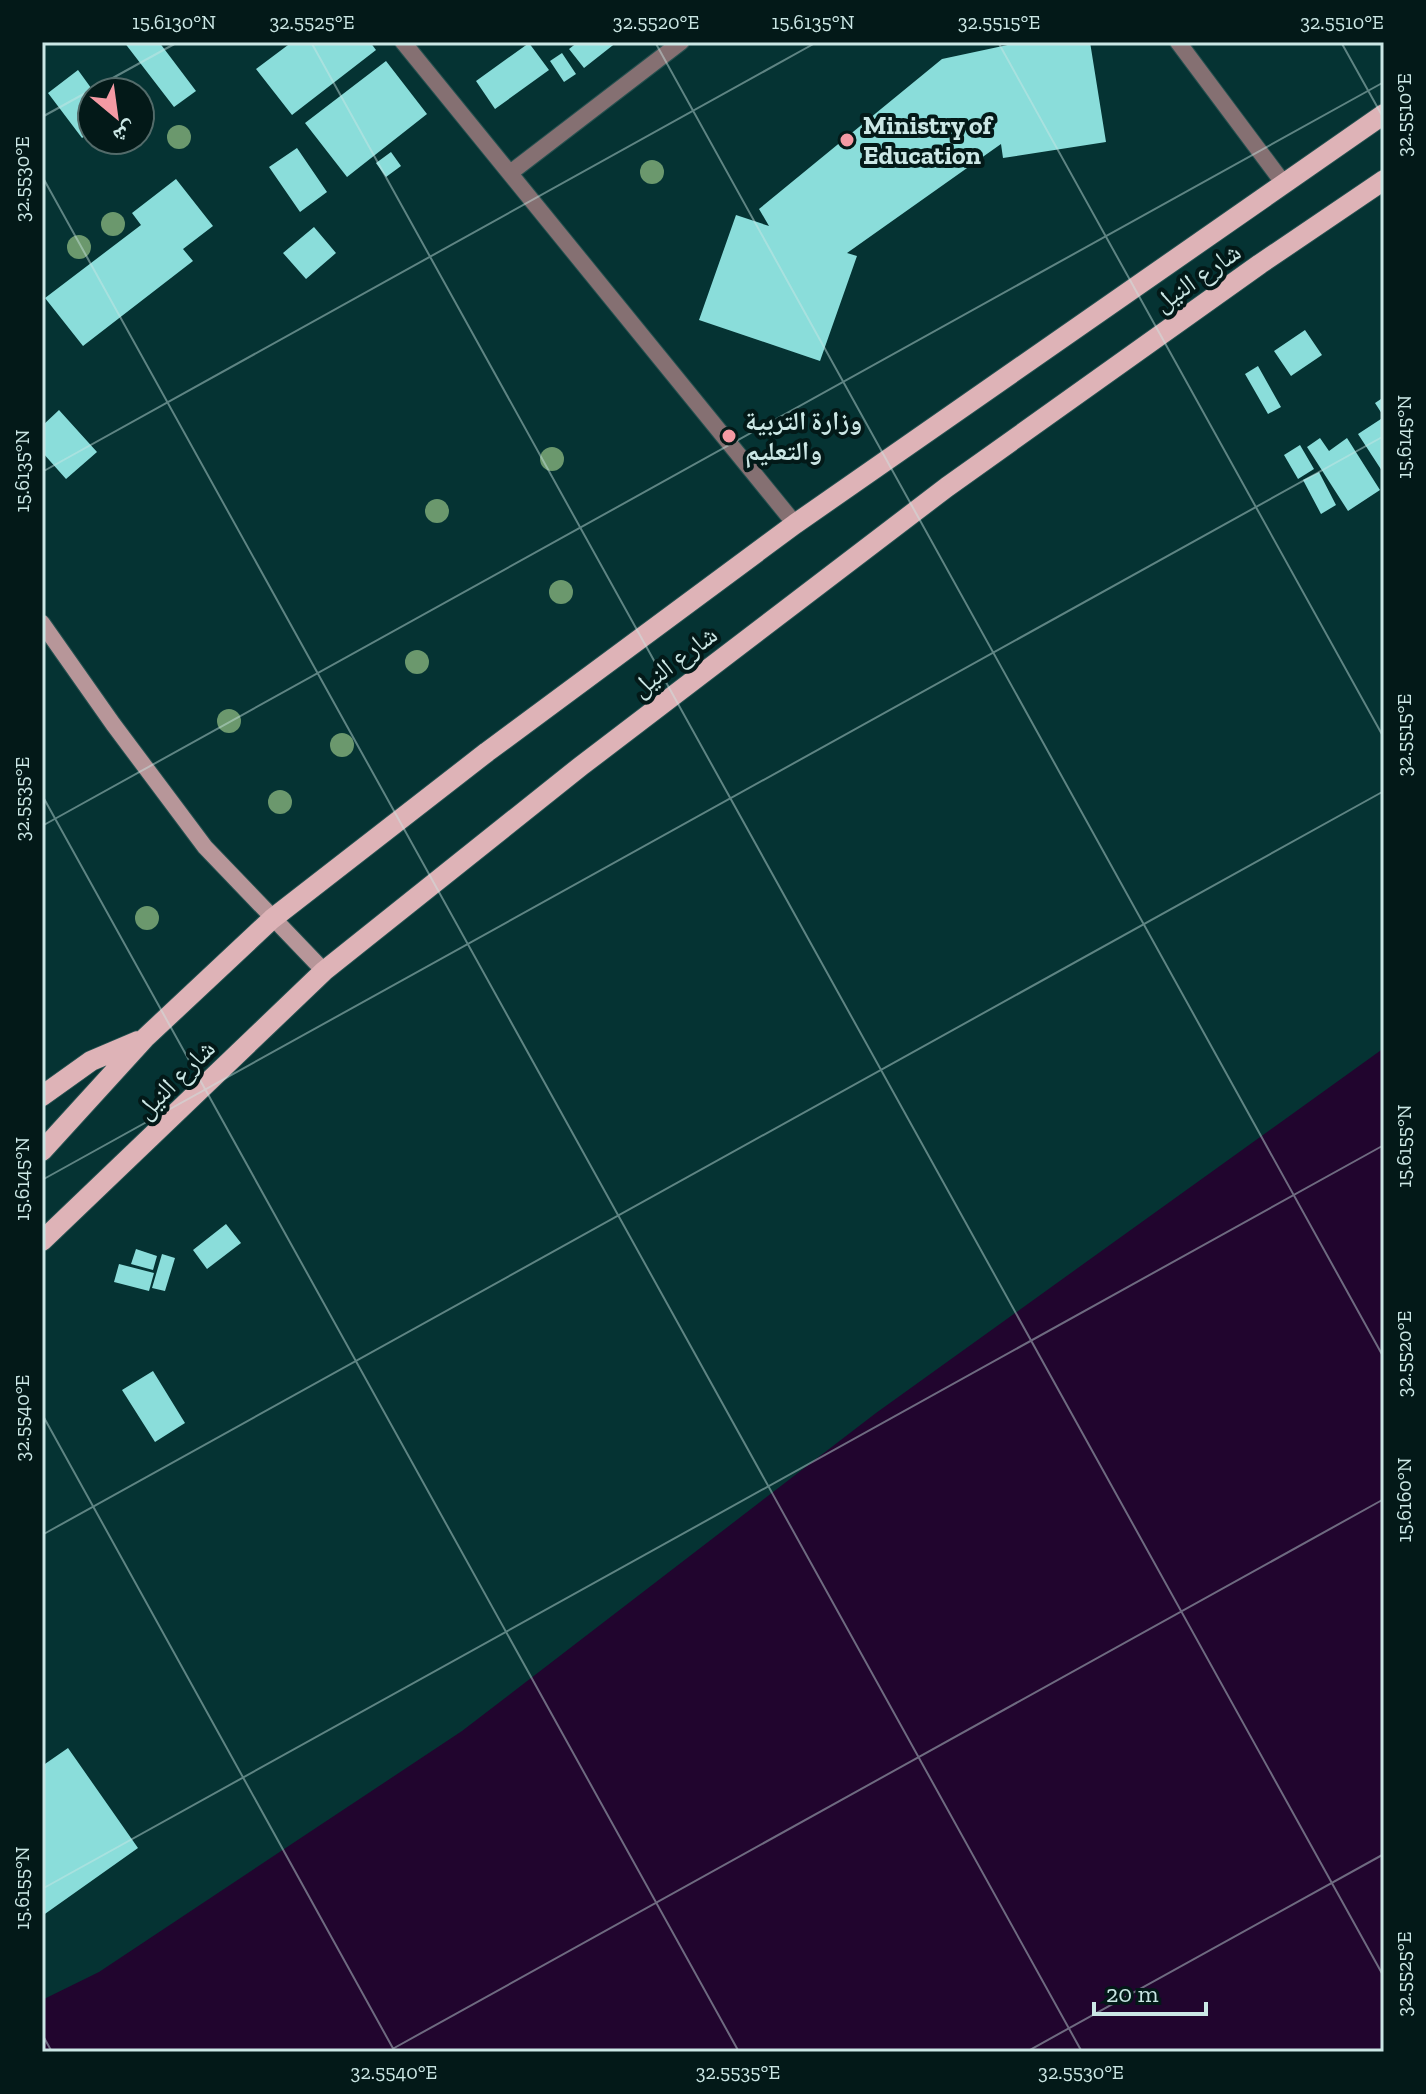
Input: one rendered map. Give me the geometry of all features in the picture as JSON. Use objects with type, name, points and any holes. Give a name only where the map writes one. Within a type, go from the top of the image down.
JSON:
[{"type":"main road","name":"شارع النيل","points":[[42,1151],[145,1038],[272,919],[487,752],[795,524],[1384,114]]},
{"type":"main road","name":"شارع النيل","points":[[42,1241],[324,971],[661,702],[947,487],[1260,264],[1384,180]]},
{"type":"main road","points":[[42,623],[205,847],[324,971]]},
{"type":"main road","points":[[42,1096],[91,1061],[145,1038]]},
{"type":"lane","points":[[403,42],[795,524]]},
{"type":"lane","points":[[510,173],[681,42]]},
{"type":"lane","points":[[1178,42],[1284,184]]},
{"type":"shaded area","points":[[1384,1048],[1384,2052],[42,2052],[42,2000],[99,1972],[462,1731],[876,1413]]},
{"type":"building","points":[[124,42],[159,42],[196,91],[174,107],[156,84],[156,76],[150,76]]},
{"type":"building","points":[[292,42],[370,42],[376,50],[292,115],[256,69]]},
{"type":"building","points":[[578,42],[617,42],[584,68],[569,49]]},
{"type":"building","points":[[1021,42],[1090,42],[1106,142],[1003,158],[1001,144],[847,253],[857,256],[820,361],[699,320],[736,215],[769,226],[759,209],[942,59]]},
{"type":"building","points":[[529,43],[549,70],[495,109],[476,81]]},
{"type":"building","points":[[562,53],[576,74],[564,82],[550,61]]},
{"type":"building","points":[[386,61],[427,114],[347,177],[305,123]]},
{"type":"building","points":[[78,70],[82,76],[76,76],[76,130],[48,93]]},
{"type":"building","points":[[297,148],[327,192],[300,212],[269,167]]},
{"type":"building","points":[[391,152],[401,166],[386,177],[376,163]]},
{"type":"building","points":[[176,179],[213,226],[183,249],[193,261],[83,346],[45,298],[141,225],[132,213]]},
{"type":"building","points":[[314,227],[336,253],[306,279],[283,253]]},
{"type":"building","points":[[1305,330],[1322,355],[1291,376],[1274,351]]},
{"type":"building","points":[[1258,366],[1281,407],[1268,414],[1245,374]]},
{"type":"building","points":[[1384,397],[1384,417],[1375,403]]},
{"type":"building","points":[[59,410],[97,452],[66,479],[42,452],[42,426]]},
{"type":"building","points":[[1384,417],[1384,474],[1358,434]]},
{"type":"building","points":[[1320,438],[1329,451],[1347,438],[1380,490],[1348,511],[1307,447]]},
{"type":"building","points":[[1300,445],[1314,469],[1298,479],[1284,455]]},
{"type":"building","points":[[1319,472],[1336,505],[1321,514],[1303,480]]},
{"type":"building","points":[[226,1224],[241,1243],[207,1269],[193,1250]]},
{"type":"building","points":[[136,1249],[157,1256],[153,1270],[131,1264]]},
{"type":"building","points":[[162,1254],[175,1258],[165,1291],[152,1288]]},
{"type":"building","points":[[119,1264],[154,1273],[149,1291],[114,1282]]},
{"type":"building","points":[[153,1371],[185,1423],[155,1442],[122,1390]]},
{"type":"building","points":[[68,1748],[138,1848],[42,1916],[42,1766]]},
{"type":"place","name":"Ministry of Education","points":[[847,140]]},
{"type":"place","name":"وزارة التربية والتعليم","points":[[729,436]]}]
